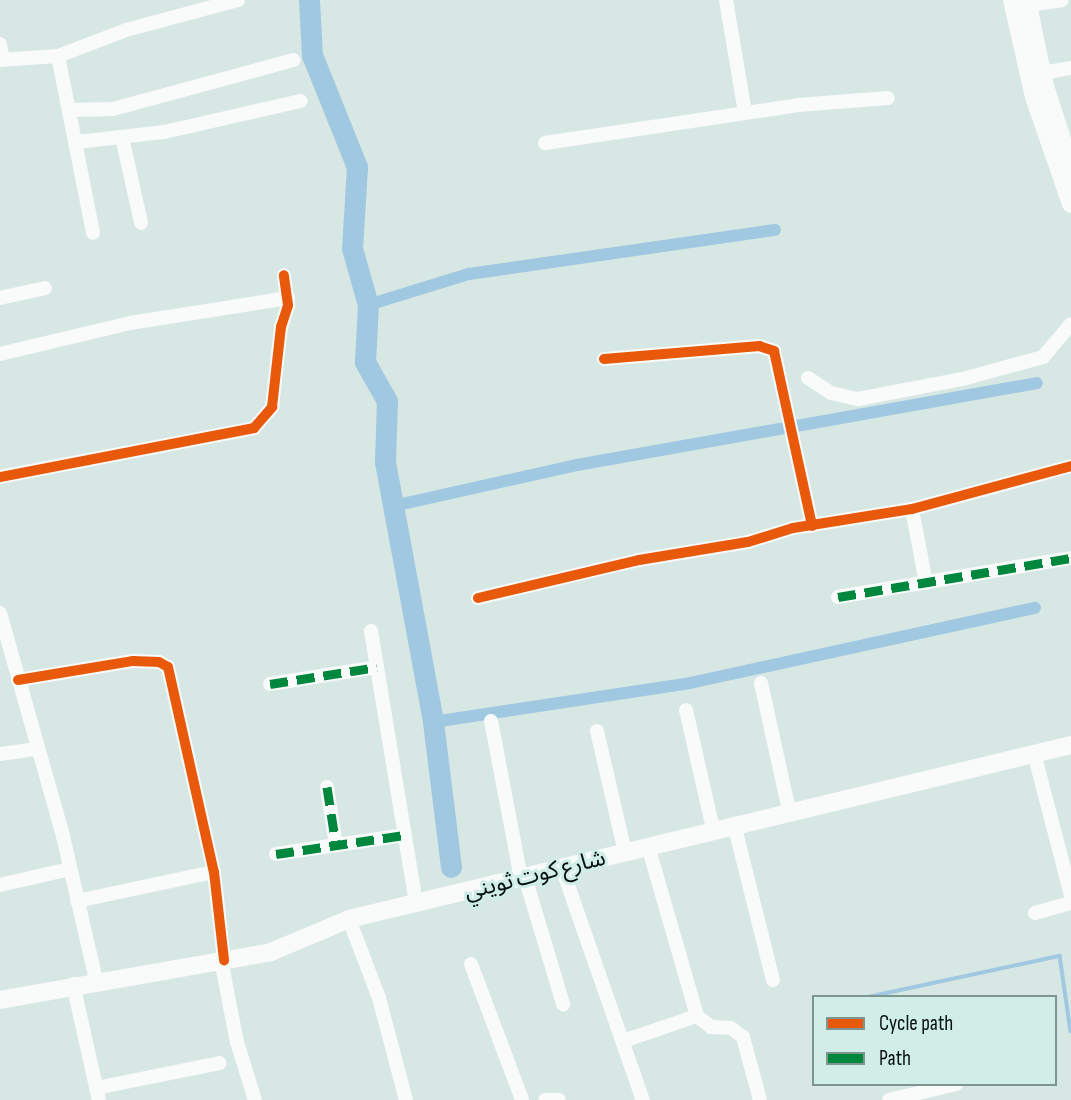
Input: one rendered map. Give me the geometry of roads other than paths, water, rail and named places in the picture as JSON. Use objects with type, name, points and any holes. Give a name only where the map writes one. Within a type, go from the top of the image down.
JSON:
[{"type":"main road","points":[[1022,2],[1042,73],[1065,135],[1071,167]]},
{"type":"main road","points":[[1022,2],[1034,97],[1071,204]]},
{"type":"main road","name":"شارع كوت ثويني","points":[[0,1000],[73,984],[271,952],[349,919],[789,810],[1035,757],[1071,745]]},
{"type":"street","points":[[1,54],[58,56],[127,30],[238,0]]},
{"type":"street","points":[[726,0],[745,112]]},
{"type":"street","points":[[1022,2],[1062,0]]},
{"type":"street","points":[[58,56],[93,233]]},
{"type":"street","points":[[70,110],[113,109],[293,60]]},
{"type":"street","points":[[1042,73],[1071,68]]},
{"type":"street","points":[[545,143],[745,112],[888,98]]},
{"type":"street","points":[[77,142],[122,137],[301,102]]},
{"type":"street","points":[[122,137],[141,223]]},
{"type":"street","points":[[0,477],[254,428],[272,407],[288,298],[284,275]]},
{"type":"street","points":[[0,298],[45,288]]},
{"type":"street","points":[[0,354],[130,323],[288,298]]},
{"type":"street","points":[[808,378],[831,393],[858,399],[963,379],[1043,357],[1071,324]]},
{"type":"street","points":[[604,359],[759,346],[774,351],[812,526]]},
{"type":"street","points":[[478,598],[812,526],[912,509],[1071,466]]},
{"type":"street","points":[[912,509],[926,583]]},
{"type":"street","points":[[838,597],[1071,558]]},
{"type":"street","points":[[0,613],[70,869],[96,980]]},
{"type":"street","points":[[371,631],[416,902]]},
{"type":"street","points":[[18,680],[133,661],[159,662],[168,667],[214,872],[223,960],[237,1042],[255,1100]]},
{"type":"street","points":[[271,684],[377,667]]},
{"type":"street","points":[[761,683],[789,810]]},
{"type":"street","points":[[686,710],[713,829]]},
{"type":"street","points":[[491,722],[523,878],[563,1004]]},
{"type":"street","points":[[597,730],[625,852]]},
{"type":"street","points":[[0,754],[37,749]]},
{"type":"street","points":[[1035,757],[1071,895]]},
{"type":"street","points":[[327,788],[336,845]]},
{"type":"street","points":[[734,824],[773,980]]},
{"type":"street","points":[[276,854],[405,835]]},
{"type":"street","points":[[649,846],[697,1016],[711,1027],[731,1028],[743,1037],[760,1100]]},
{"type":"street","points":[[562,868],[643,1100]]},
{"type":"street","points":[[0,885],[70,869]]},
{"type":"street","points":[[78,901],[214,872]]},
{"type":"street","points":[[1035,913],[1071,903]]},
{"type":"street","points":[[349,919],[379,998],[406,1100]]},
{"type":"street","points":[[471,964],[522,1100]]},
{"type":"street","points":[[73,984],[98,1094],[220,1063]]},
{"type":"street","points":[[623,1041],[697,1016]]},
{"type":"street","points":[[889,1100],[948,1086]]},
{"type":"street","points":[[545,1100],[559,1100]]},
{"type":"waterway","points":[[309,0],[312,55],[357,167],[352,248],[368,305],[365,362],[387,401],[385,462],[433,722],[451,867]]},
{"type":"waterway","points":[[368,305],[469,274],[775,230]]},
{"type":"waterway","points":[[393,506],[577,465],[1037,383]]},
{"type":"waterway","points":[[433,722],[690,683],[1035,608]]},
{"type":"waterway","points":[[877,995],[1060,956],[1071,1031]]}]
